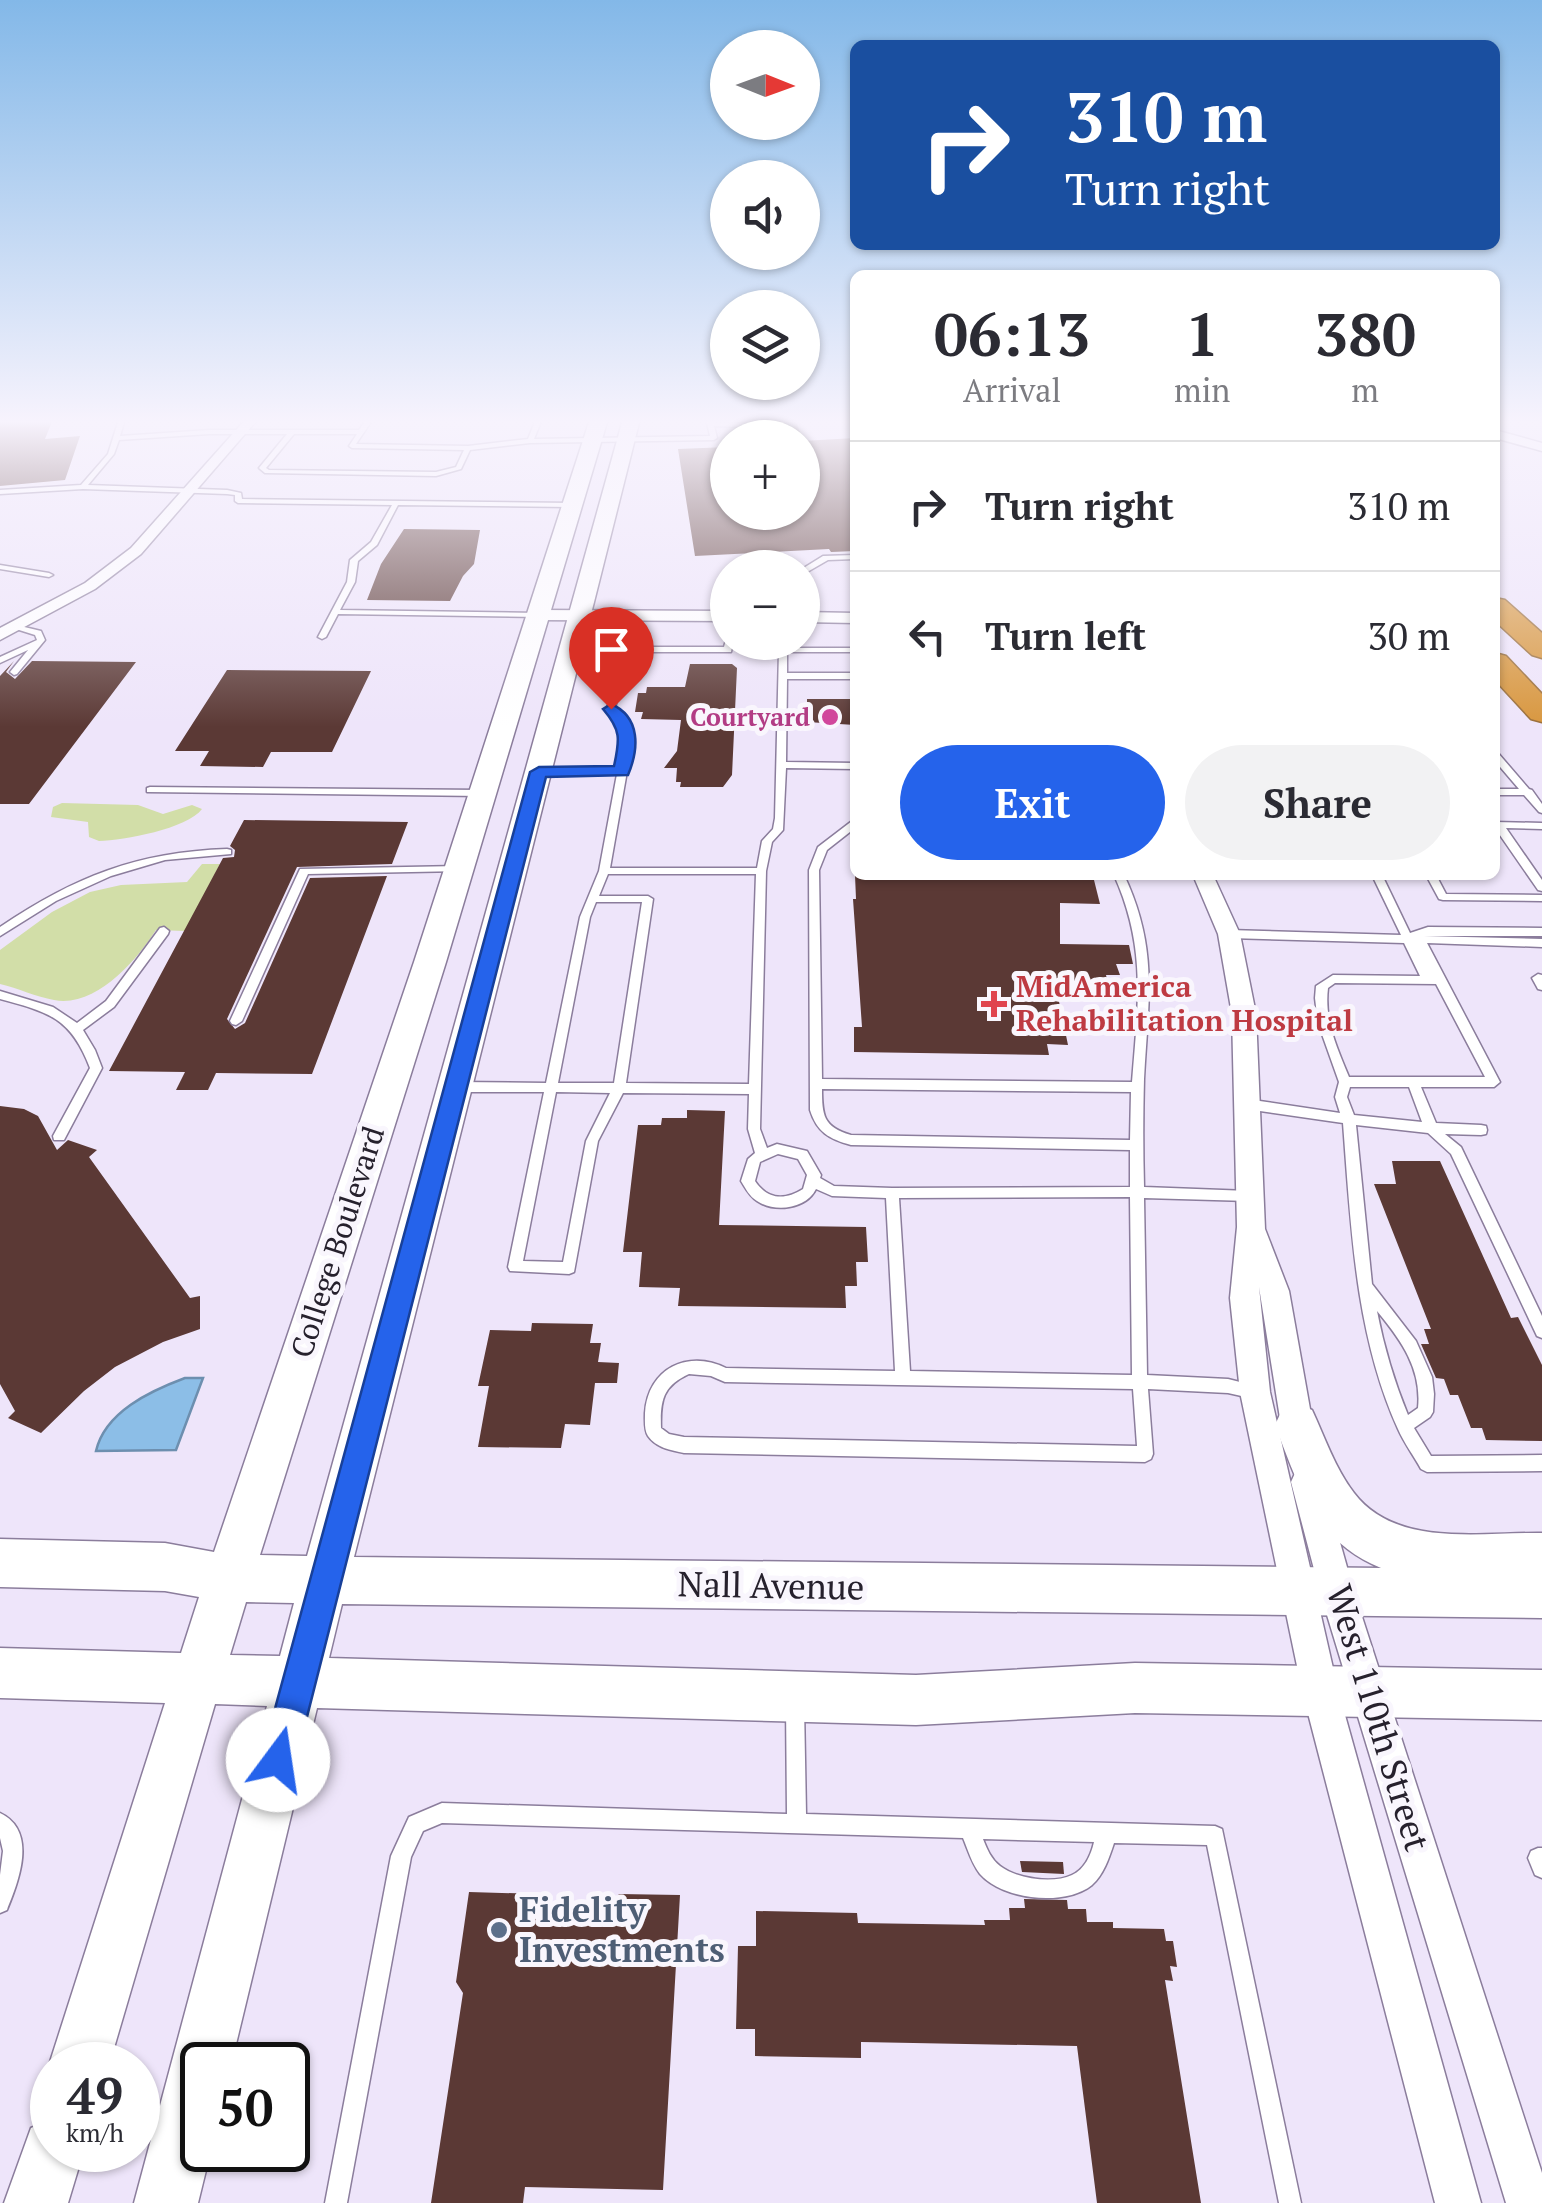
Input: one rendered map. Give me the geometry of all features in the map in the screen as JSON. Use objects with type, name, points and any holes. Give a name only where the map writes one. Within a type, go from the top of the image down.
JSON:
[{"type":"highway","points":[[1500,580],[1534,607]]},
{"type":"highway","points":[[1500,610],[1542,648]]},
{"type":"highway","points":[[1500,667],[1542,712]]},
{"type":"main road","name":"College Boulevard","points":[[86,2042],[229,1578],[459,869],[567,522]]},
{"type":"main road","points":[[166,2203],[324,1580],[605,522]]},
{"type":"main road","points":[[1297,1426],[1320,1486],[1353,1529],[1369,1542],[1406,1553],[1542,1556]]},
{"type":"main road","name":"Nall Avenue","points":[[0,1563],[165,1568],[229,1578],[324,1580],[1542,1594]]},
{"type":"main road","points":[[0,1673],[916,1700],[1135,1688],[1542,1695]]},
{"type":"main road","points":[[36,2203],[46,2172]]},
{"type":"street","points":[[0,636],[116,567],[163,522]]},
{"type":"street","points":[[538,615],[710,616]]},
{"type":"street","points":[[820,617],[850,618]]},
{"type":"street","name":"West 110th Street","points":[[1205,880],[1229,934],[1244,1014],[1250,1212],[1244,1298],[1255,1392],[1317,1592],[1370,1690],[1529,2203]]},
{"type":"street","name":"West 110th Street","points":[[1250,1212],[1275,1291],[1308,1488],[1320,1690],[1458,2203]]},
{"type":"lane","points":[[322,637],[351,582],[354,560],[374,544],[386,522]]},
{"type":"lane","points":[[820,562],[850,557]]},
{"type":"lane","points":[[0,567],[48,575]]},
{"type":"lane","points":[[336,612],[538,615]]},
{"type":"lane","points":[[19,626],[38,634],[42,640]]},
{"type":"lane","points":[[0,660],[42,640]]},
{"type":"lane","points":[[14,672],[42,640]]},
{"type":"lane","points":[[593,898],[648,899],[619,1088],[592,1141],[569,1268],[515,1267],[585,917],[604,871],[622,772],[628,737],[626,724],[611,709],[614,694],[628,677],[633,649],[710,650]]},
{"type":"lane","points":[[762,1154],[754,1129],[761,870],[767,841],[778,830],[783,650],[850,650]]},
{"type":"lane","points":[[782,676],[850,676]]},
{"type":"lane","points":[[1500,762],[1542,810]]},
{"type":"lane","points":[[781,765],[850,766]]},
{"type":"lane","points":[[539,772],[622,772]]},
{"type":"lane","points":[[150,790],[482,792]]},
{"type":"lane","points":[[1500,792],[1528,792]]},
{"type":"lane","points":[[1500,826],[1542,826]]},
{"type":"lane","points":[[850,827],[822,849],[814,870],[816,1084],[820,1124],[831,1135],[851,1140],[1138,1144]]},
{"type":"lane","points":[[1500,829],[1542,888]]},
{"type":"lane","points":[[0,932],[38,904],[93,876],[139,862],[224,856]]},
{"type":"lane","points":[[236,1021],[304,871],[459,869]]},
{"type":"lane","points":[[604,871],[761,870]]},
{"type":"lane","points":[[1121,880],[1143,949],[1146,981],[1138,1088],[1137,1192],[1140,1382],[1146,1454],[684,1445],[665,1441],[654,1431],[652,1412],[662,1380],[689,1367],[713,1369],[724,1375],[1140,1382],[1228,1386],[1255,1392]]},
{"type":"lane","points":[[1345,1082],[1494,1082],[1409,944],[1410,937],[1380,880]]},
{"type":"lane","points":[[1434,880],[1444,897],[1542,898]]},
{"type":"lane","points":[[1410,937],[1428,931],[1542,932]]},
{"type":"lane","points":[[78,1028],[110,1004],[164,932]]},
{"type":"lane","points":[[1229,934],[1542,944]]},
{"type":"lane","points":[[1434,980],[1334,979],[1322,986],[1328,1040],[1345,1082],[1341,1097],[1349,1119],[1373,1330],[1404,1426],[1427,1464],[1542,1463]]},
{"type":"lane","points":[[0,995],[49,1009],[78,1028],[88,1043],[96,1068],[59,1136]]},
{"type":"lane","points":[[1414,1082],[1432,1128],[1456,1151],[1542,1331]]},
{"type":"lane","points":[[816,1084],[1138,1088]]},
{"type":"lane","points":[[456,1088],[755,1088]]},
{"type":"lane","points":[[1246,1104],[1349,1119],[1481,1130]]},
{"type":"lane","points":[[778,1149],[794,1152],[812,1166],[814,1180],[800,1198],[790,1202],[769,1201],[752,1189],[748,1181],[750,1165],[762,1154],[778,1149]]},
{"type":"lane","points":[[814,1180],[832,1191],[1137,1192],[1250,1212]]},
{"type":"lane","points":[[892,1193],[903,1377]]},
{"type":"lane","points":[[1367,1288],[1407,1334],[1426,1384],[1426,1412],[1404,1426]]},
{"type":"lane","points":[[795,1697],[797,1823]]},
{"type":"lane","points":[[336,2203],[400,1856],[416,1824],[442,1813],[1216,1836],[1290,2203]]},
{"type":"lane","points":[[0,1823],[8,1831],[14,1865],[0,1903]]},
{"type":"lane","points":[[969,1828],[986,1866],[1001,1880],[1016,1886],[1070,1886],[1081,1881],[1094,1867],[1107,1832]]},
{"type":"lane","points":[[1542,1858],[1538,1858],[1542,1868]]},
{"type":"green space","points":[[62,803],[138,805],[163,814],[192,805],[202,809],[169,828],[99,841],[89,837],[88,822],[51,817],[53,807]]},
{"type":"green space","points":[[202,864],[220,864],[185,931],[156,930],[138,955],[100,989],[70,1001],[40,997],[0,984],[0,950],[52,912],[90,892],[121,885],[187,882]]},
{"type":"water","points":[[185,1378],[203,1378],[176,1450],[96,1451],[101,1437],[119,1414],[158,1389]]},
{"type":"building","points":[[690,522],[710,522],[710,530],[820,530],[820,522],[850,522],[850,551],[710,550],[710,555],[695,556]]},
{"type":"building","points":[[404,529],[480,530],[474,564],[450,601],[367,600],[381,564]]},
{"type":"building","points":[[14,661],[6,672],[15,679],[32,661],[136,662],[29,804],[0,804],[0,676]]},
{"type":"building","points":[[690,664],[732,664],[737,668],[732,775],[723,787],[680,787],[681,782],[676,782],[677,768],[664,768],[677,751],[681,720],[641,719],[643,712],[635,712],[638,693],[646,693],[647,687],[685,687]]},
{"type":"building","points":[[227,670],[371,671],[332,752],[271,752],[263,767],[200,766],[209,751],[175,751]]},
{"type":"building","name":"Courtyard","points":[[807,699],[850,699],[850,725],[807,722]]},
{"type":"building","points":[[244,820],[408,822],[392,864],[297,867],[227,1019],[235,1029],[245,1023],[310,878],[387,876],[312,1074],[216,1073],[208,1090],[176,1090],[185,1072],[109,1071],[223,858],[234,857],[235,850],[230,846]]},
{"type":"building","points":[[855,880],[1094,880],[1100,904],[1060,903],[1060,944],[1129,945],[1133,964],[1116,964],[1120,975],[1106,975],[1109,988],[1056,987],[1068,1045],[1047,1044],[1049,1055],[854,1052],[854,1027],[862,1027]]},
{"type":"building","points":[[0,1106],[24,1109],[38,1116],[57,1150],[68,1140],[97,1150],[89,1157],[190,1298],[200,1296],[200,1329],[163,1342],[115,1367],[41,1433],[8,1418],[15,1411],[0,1384]]},
{"type":"building","points":[[687,1110],[725,1111],[719,1225],[866,1227],[868,1262],[856,1262],[857,1286],[845,1286],[846,1308],[678,1306],[680,1288],[639,1287],[642,1252],[623,1252],[638,1125],[661,1125],[662,1118],[687,1118]]},
{"type":"building","points":[[1392,1161],[1440,1161],[1511,1318],[1518,1317],[1542,1365],[1542,1441],[1486,1440],[1482,1428],[1471,1428],[1458,1395],[1450,1395],[1444,1379],[1436,1378],[1421,1344],[1429,1344],[1424,1329],[1431,1329],[1374,1184],[1396,1184]]},
{"type":"building","points":[[532,1323],[593,1324],[590,1343],[601,1343],[598,1362],[619,1363],[617,1383],[595,1383],[590,1425],[565,1424],[561,1448],[478,1447],[489,1386],[478,1386],[490,1330],[531,1331]]},
{"type":"building","points":[[1020,1861],[1063,1862],[1064,1874],[1022,1872]]},
{"type":"building","points":[[469,1892],[540,1894],[546,1905],[610,1906],[619,1894],[680,1895],[663,2190],[525,2187],[523,2203],[431,2203],[463,1993],[456,1982]]},
{"type":"building","points":[[1024,1899],[1067,1900],[1068,1909],[1086,1909],[1087,1922],[1113,1922],[1113,1928],[1164,1929],[1166,1941],[1173,1941],[1177,1967],[1170,1966],[1173,1981],[1165,1980],[1201,2203],[1097,2203],[1077,2046],[861,2042],[861,2058],[755,2056],[755,2029],[736,2029],[738,1946],[756,1946],[756,1911],[857,1913],[858,1923],[985,1925],[984,1920],[1010,1920],[1009,1908],[1025,1908]]},
{"type":"place","name":"Courtyard","points":[[830,717]]},
{"type":"place","name":"MidAmerica Rehabilitation Hospital","points":[[994,1004]]},
{"type":"place","name":"Fidelity Investments","points":[[499,1930]]},
{"type":"route","points":[[278,1760],[539,772],[622,772],[628,737],[626,724],[611,709]]}]
